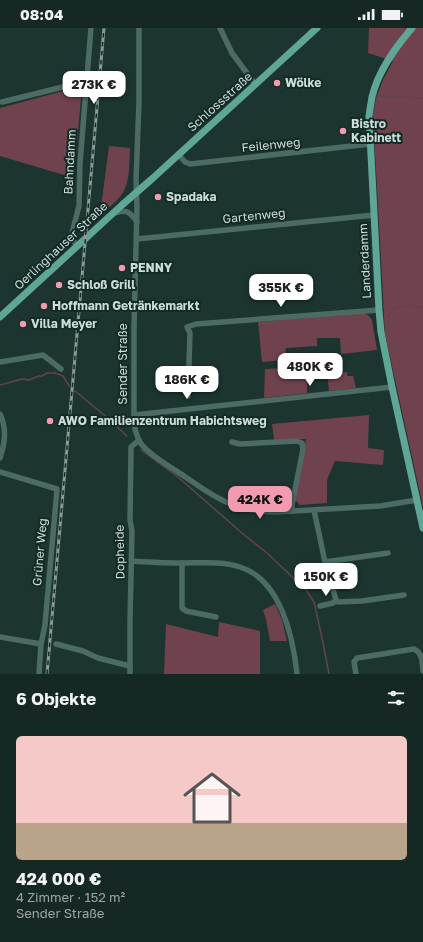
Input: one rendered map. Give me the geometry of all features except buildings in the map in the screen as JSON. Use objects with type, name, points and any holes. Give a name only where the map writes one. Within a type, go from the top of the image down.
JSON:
[{"type":"main road","name":"Schlossstraße","points":[[137,191],[317,28]]},
{"type":"main road","name":"Landerdamm","points":[[412,28],[399,43],[386,62],[378,78],[372,96],[369,116],[381,332],[417,500]]},
{"type":"main road","name":"Oerlinghauser Straße","points":[[0,317],[137,191]]},
{"type":"main road","points":[[417,500],[423,528]]},
{"type":"street","name":"Bahndamm","points":[[78,246],[73,240],[72,233],[79,206],[80,163],[91,28]]},
{"type":"street","name":"Sender Straße","points":[[139,28],[139,102],[136,180],[137,222],[134,326],[134,425],[139,440],[152,454],[204,489],[225,502],[246,509],[262,512],[276,512],[380,506],[417,500]]},
{"type":"street","points":[[220,28],[232,52],[255,84]]},
{"type":"street","points":[[2,102],[79,83],[87,84]]},
{"type":"street","name":"Feilenweg","points":[[178,154],[185,162],[190,164],[370,144]]},
{"type":"street","points":[[112,214],[120,211],[126,211],[132,215],[137,222]]},
{"type":"street","name":"Gartenweg","points":[[136,239],[374,215]]},
{"type":"street","points":[[188,396],[190,333],[187,327],[196,324],[379,310]]},
{"type":"street","points":[[0,362],[43,355],[61,370]]},
{"type":"street","points":[[134,415],[392,387]]},
{"type":"street","points":[[0,414],[5,437],[0,458]]},
{"type":"street","name":"Dopheide","points":[[130,674],[132,531],[130,520],[131,447],[139,440]]},
{"type":"street","points":[[232,442],[240,444],[297,441],[302,443],[303,449],[292,511]]},
{"type":"street","name":"Grüner Weg","points":[[0,472],[57,490],[45,625],[41,644],[39,674]]},
{"type":"street","points":[[314,510],[336,600]]},
{"type":"street","points":[[326,562],[388,554]]},
{"type":"street","points":[[131,561],[182,563],[217,562],[241,567],[259,577],[270,588],[277,599],[285,618],[295,656],[297,674]]},
{"type":"street","points":[[182,563],[182,608],[186,611],[216,617]]},
{"type":"street","points":[[336,600],[341,602],[404,595]]},
{"type":"street","points":[[320,606],[333,603],[336,600]]},
{"type":"street","points":[[0,637],[41,644]]},
{"type":"street","points":[[56,644],[98,658],[130,666]]},
{"type":"street","points":[[356,674],[354,662],[357,658],[414,649],[421,654],[423,671]]},
{"type":"shaded area","points":[[369,28],[423,28],[423,507],[385,334],[373,115],[376,98],[393,61],[368,53]]},
{"type":"shaded area","points":[[82,86],[74,178],[0,156],[0,108]]},
{"type":"shaded area","points":[[109,146],[130,148],[129,174],[123,193],[100,215]]},
{"type":"shaded area","points":[[362,313],[368,315],[372,320],[377,350],[341,354],[340,338],[317,338],[317,346],[286,348],[284,360],[262,362],[258,322]]},
{"type":"shaded area","points":[[307,367],[307,393],[264,398],[265,369]]},
{"type":"shaded area","points":[[347,372],[347,376],[353,376],[356,388],[329,391],[327,374]]},
{"type":"shaded area","points":[[369,415],[368,448],[384,450],[383,465],[335,461],[327,480],[327,503],[300,505],[295,500],[306,439],[274,440],[272,424]]},
{"type":"shaded area","points":[[275,604],[282,620],[287,641],[270,641],[263,610]]},
{"type":"shaded area","points":[[219,622],[260,631],[260,674],[164,674],[166,624],[218,637]]},
{"type":"waterway","points":[[379,96],[423,98]]},
{"type":"waterway","points":[[388,316],[396,308],[414,305],[423,308]]},
{"type":"waterway","points":[[0,385],[22,379],[29,380],[47,373],[55,373],[63,376],[69,386]]},
{"type":"waterway","points":[[75,391],[109,419]]},
{"type":"waterway","points":[[112,422],[127,436]]},
{"type":"waterway","points":[[141,450],[178,477],[267,553],[306,590],[314,602],[329,674]]},
{"type":"railway","points":[[47,674],[104,28]]},
{"type":"place","name":"Wölke","points":[[277,83]]},
{"type":"place","name":"Bistro Kabinett","points":[[343,131]]},
{"type":"place","name":"Spadaka","points":[[158,197]]},
{"type":"place","name":"PENNY","points":[[122,268]]},
{"type":"place","name":"Schloß Grill","points":[[59,285]]},
{"type":"place","name":"Hoffmann Getränkemarkt","points":[[44,306]]},
{"type":"place","name":"Villa Meyer","points":[[23,324]]},
{"type":"place","name":"AWO Familienzentrum Habichtsweg","points":[[50,421]]}]
